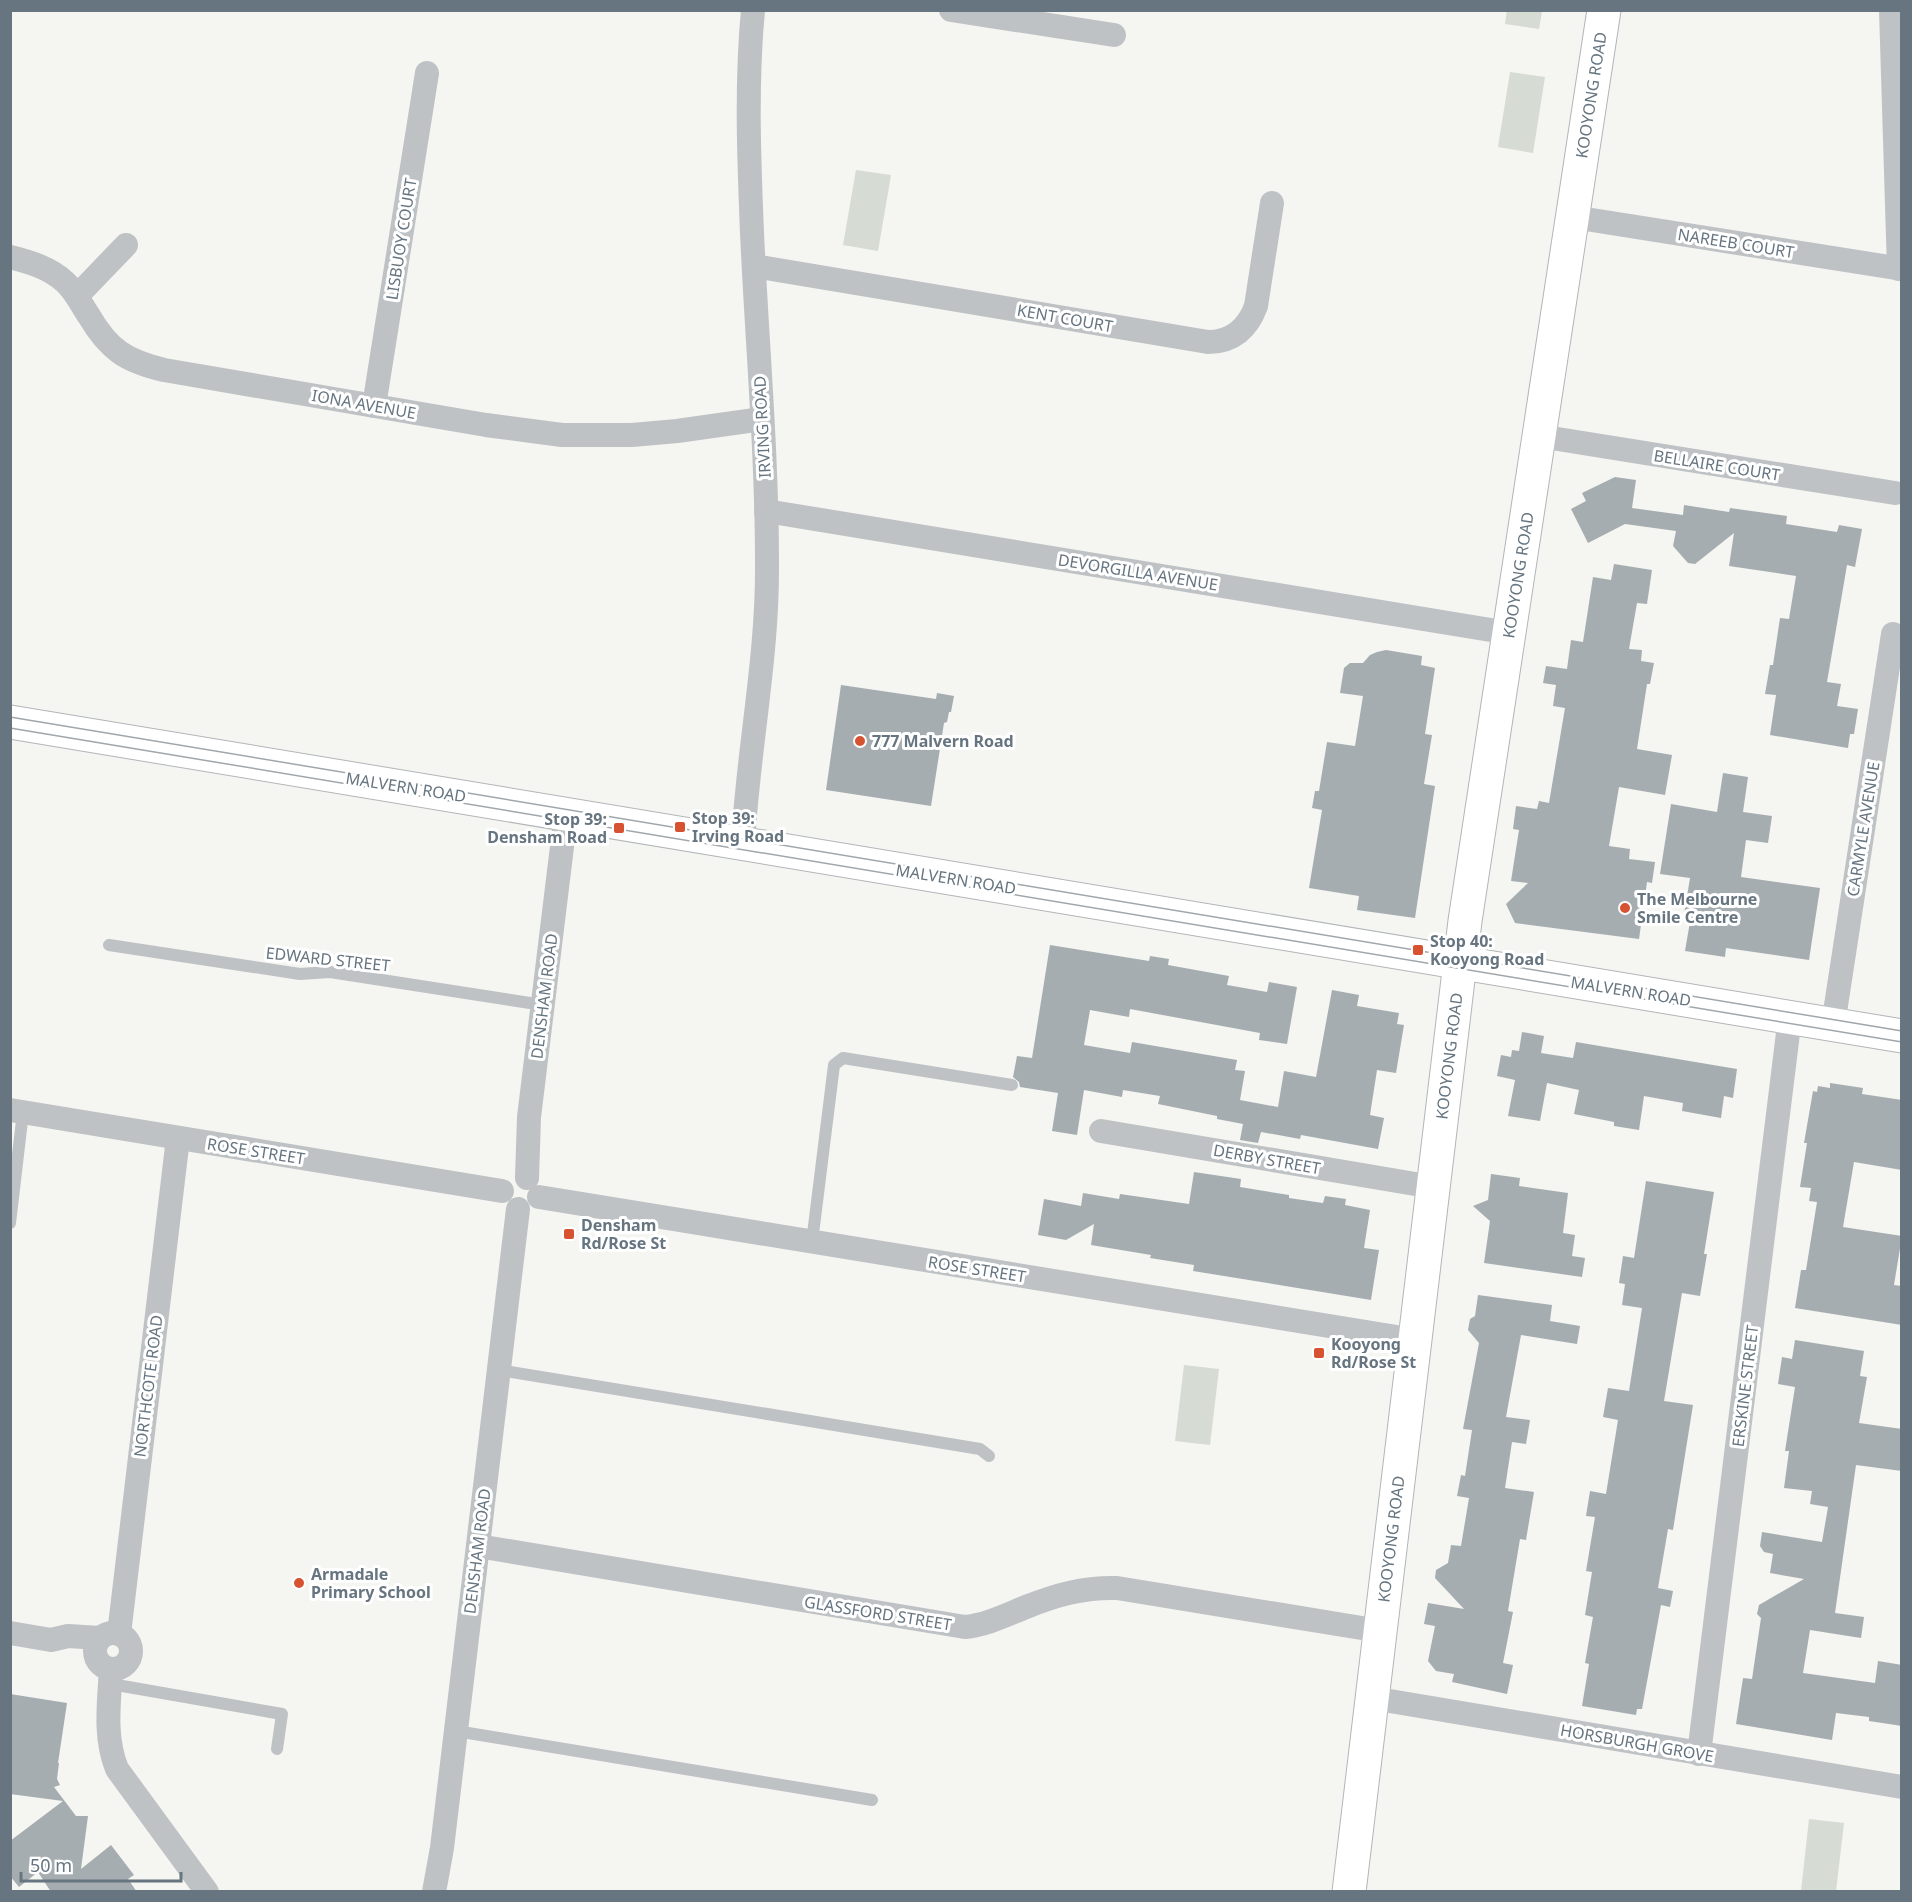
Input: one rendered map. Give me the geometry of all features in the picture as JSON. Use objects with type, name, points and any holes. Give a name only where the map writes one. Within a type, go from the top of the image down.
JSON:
[{"type":"main road","name":"KOOYONG ROAD","points":[[1349,1892],[1460,963],[1604,10]]},
{"type":"main road","name":"MALVERN ROAD","points":[[10,722],[1902,1036]]},
{"type":"street","name":"IRVING ROAD","points":[[742,843],[760,681],[767,567],[750,186],[750,40],[753,10]]},
{"type":"street","points":[[951,10],[1114,35]]},
{"type":"street","name":"NAREEB COURT","points":[[1573,218],[1900,269],[1892,10]]},
{"type":"street","name":"LISBUOY COURT","points":[[374,406],[427,73]]},
{"type":"street","name":"KENT COURT","points":[[754,266],[1218,342],[1231,338],[1251,319],[1256,306],[1272,203]]},
{"type":"street","points":[[77,296],[126,245]]},
{"type":"street","name":"IONA AVENUE","points":[[10,257],[46,268],[64,281],[114,349],[134,362],[164,370],[486,425],[562,435],[632,435],[762,419]]},
{"type":"street","name":"BELLAIRE COURT","points":[[1539,436],[1895,493]]},
{"type":"street","name":"DEVORGILLA AVENUE","points":[[766,511],[1509,633]]},
{"type":"street","name":"CARMYLE AVENUE","points":[[1833,1025],[1893,634]]},
{"type":"street","name":"DENSHAM ROAD","points":[[533,1188],[529,1117],[566,814]]},
{"type":"street","name":"ERSKINE STREET","points":[[1700,1754],[1790,1017]]},
{"type":"street","name":"ROSE STREET","points":[[17,1111],[501,1191]]},
{"type":"street","name":"DERBY STREET","points":[[1101,1131],[1433,1187]]},
{"type":"street","name":"NORTHCOTE ROAD","points":[[178,1138],[107,1656],[109,1737],[112,1757],[117,1769],[207,1892]]},
{"type":"street","points":[[509,1180],[533,1188],[531,1208],[518,1209],[505,1204],[501,1191],[509,1180]]},
{"type":"street","name":"ROSE STREET","points":[[533,1188],[812,1242],[1414,1340]]},
{"type":"street","name":"DENSHAM ROAD","points":[[434,1892],[442,1848],[518,1209]]},
{"type":"street","name":"GLASSFORD STREET","points":[[478,1546],[965,1627],[976,1626],[1074,1591],[1116,1588],[1380,1632]]},
{"type":"street","points":[[10,1633],[51,1640],[67,1649],[107,1656]]},
{"type":"street","name":"HORSBURGH GROVE","points":[[1372,1698],[1902,1787]]},
{"type":"lane","name":"EDWARD STREET","points":[[109,945],[300,975],[330,972],[543,1005]]},
{"type":"lane","points":[[812,1242],[834,1065],[843,1058],[1012,1085]]},
{"type":"lane","points":[[10,1223],[17,1111]]},
{"type":"lane","points":[[499,1370],[980,1449],[989,1456]]},
{"type":"lane","points":[[107,1656],[282,1714],[277,1749]]},
{"type":"lane","points":[[456,1731],[872,1800]]},
{"type":"shaded area","points":[[1507,10],[1542,11],[1539,29],[1505,24]]},
{"type":"shaded area","points":[[1510,72],[1545,77],[1533,153],[1498,147]]},
{"type":"shaded area","points":[[856,170],[891,175],[878,251],[843,245]]},
{"type":"shaded area","points":[[1184,1365],[1219,1369],[1210,1445],[1175,1441]]},
{"type":"shaded area","points":[[1809,1819],[1844,1823],[1836,1891],[1801,1891]]},
{"type":"building","points":[[1615,477],[1636,480],[1632,508],[1683,515],[1684,505],[1729,512],[1730,508],[1787,516],[1786,524],[1837,532],[1839,525],[1862,529],[1855,567],[1847,565],[1827,682],[1841,684],[1837,706],[1858,709],[1854,734],[1850,734],[1848,748],[1770,735],[1776,695],[1765,694],[1770,665],[1773,665],[1780,618],[1789,619],[1796,576],[1729,566],[1734,533],[1695,564],[1688,563],[1673,546],[1676,531],[1625,524],[1588,543],[1571,509],[1586,501],[1582,493]]},
{"type":"building","points":[[1614,564],[1652,570],[1647,604],[1637,603],[1629,649],[1642,650],[1641,661],[1654,663],[1650,684],[1647,684],[1637,749],[1672,755],[1665,795],[1619,787],[1609,846],[1630,849],[1629,859],[1655,862],[1652,883],[1647,882],[1639,939],[1515,923],[1506,904],[1528,883],[1511,881],[1519,830],[1513,829],[1516,806],[1537,809],[1539,801],[1549,803],[1565,708],[1553,706],[1556,685],[1543,683],[1546,666],[1567,669],[1571,640],[1583,642],[1593,577],[1611,580]]},
{"type":"building","points":[[1386,650],[1422,656],[1421,665],[1435,668],[1425,734],[1432,735],[1424,784],[1435,786],[1415,918],[1357,910],[1359,896],[1309,888],[1322,810],[1312,808],[1315,791],[1319,791],[1327,742],[1355,746],[1363,696],[1340,693],[1344,668],[1350,663],[1363,663],[1370,655]]},
{"type":"building","name":"777 Malvern Road","points":[[841,685],[936,699],[937,693],[954,696],[951,712],[949,712],[947,722],[944,723],[931,806],[826,790]]},
{"type":"building","points":[[1723,773],[1748,777],[1743,812],[1772,816],[1768,843],[1746,840],[1741,877],[1820,888],[1809,960],[1726,948],[1725,957],[1685,951],[1691,916],[1684,915],[1690,878],[1660,874],[1671,804],[1717,812]]},
{"type":"building","points":[[1050,945],[1149,961],[1150,956],[1169,959],[1168,965],[1229,976],[1227,985],[1267,992],[1269,982],[1297,987],[1287,1044],[1259,1040],[1260,1033],[1130,1009],[1129,1017],[1090,1010],[1084,1045],[1130,1053],[1132,1042],[1237,1060],[1235,1070],[1245,1071],[1240,1100],[1278,1107],[1284,1071],[1316,1077],[1332,990],[1359,995],[1357,1006],[1399,1013],[1397,1024],[1404,1025],[1396,1073],[1377,1070],[1370,1115],[1384,1118],[1378,1149],[1301,1135],[1300,1139],[1261,1132],[1258,1143],[1240,1140],[1243,1124],[1217,1119],[1217,1116],[1158,1104],[1160,1096],[1123,1090],[1122,1097],[1084,1090],[1077,1135],[1052,1131],[1058,1093],[1020,1087],[1019,1082],[1013,1077],[1017,1056],[1032,1058]]},
{"type":"building","points":[[1522,1032],[1544,1036],[1541,1053],[1573,1058],[1576,1042],[1737,1069],[1733,1098],[1724,1096],[1721,1118],[1682,1111],[1683,1103],[1644,1096],[1639,1130],[1614,1126],[1614,1122],[1574,1114],[1579,1090],[1547,1083],[1540,1121],[1508,1116],[1515,1080],[1497,1076],[1501,1055],[1511,1057],[1512,1050],[1519,1051]]},
{"type":"building","points":[[1830,1083],[1863,1088],[1862,1094],[1902,1100],[1902,1170],[1854,1162],[1843,1227],[1902,1236],[1894,1285],[1902,1286],[1902,1325],[1795,1308],[1801,1270],[1806,1270],[1817,1202],[1809,1201],[1811,1188],[1800,1187],[1807,1143],[1804,1143],[1813,1091],[1817,1092],[1818,1086],[1830,1088]]},
{"type":"building","points":[[1194,1172],[1241,1179],[1240,1187],[1289,1195],[1289,1198],[1323,1203],[1325,1196],[1346,1199],[1345,1205],[1370,1210],[1364,1248],[1379,1250],[1371,1300],[1193,1271],[1194,1265],[1091,1245],[1094,1224],[1066,1240],[1038,1235],[1044,1199],[1081,1206],[1083,1193],[1119,1199],[1120,1194],[1189,1204]]},
{"type":"building","points":[[1491,1174],[1520,1178],[1519,1186],[1568,1193],[1563,1233],[1575,1235],[1572,1256],[1585,1258],[1582,1277],[1484,1263],[1490,1221],[1473,1206],[1488,1200]]},
{"type":"building","points":[[1646,1181],[1714,1192],[1700,1296],[1682,1293],[1664,1401],[1693,1405],[1673,1530],[1668,1529],[1658,1588],[1673,1591],[1670,1607],[1661,1605],[1642,1709],[1637,1709],[1636,1715],[1582,1706],[1589,1664],[1585,1663],[1593,1617],[1585,1615],[1592,1572],[1586,1571],[1595,1517],[1586,1516],[1590,1491],[1606,1494],[1618,1420],[1603,1417],[1608,1388],[1629,1391],[1642,1308],[1622,1305],[1625,1284],[1619,1283],[1623,1256],[1634,1258]]},
{"type":"building","points":[[1478,1295],[1552,1305],[1550,1321],[1580,1326],[1577,1344],[1521,1335],[1506,1417],[1530,1420],[1526,1444],[1512,1442],[1505,1488],[1534,1492],[1526,1540],[1520,1539],[1508,1611],[1513,1612],[1503,1663],[1513,1665],[1507,1694],[1452,1682],[1454,1674],[1436,1671],[1428,1661],[1435,1626],[1424,1624],[1428,1603],[1464,1609],[1435,1578],[1436,1570],[1448,1563],[1451,1545],[1461,1546],[1469,1498],[1457,1496],[1461,1475],[1465,1476],[1472,1430],[1463,1429],[1479,1343],[1468,1330],[1470,1319],[1475,1316]]},
{"type":"building","points":[[1795,1340],[1864,1351],[1860,1376],[1867,1377],[1859,1423],[1902,1429],[1902,1471],[1856,1465],[1835,1613],[1864,1617],[1861,1638],[1810,1630],[1803,1673],[1875,1683],[1878,1661],[1902,1665],[1902,1726],[1869,1721],[1869,1717],[1836,1713],[1832,1740],[1736,1724],[1743,1678],[1752,1679],[1761,1618],[1757,1614],[1759,1605],[1804,1579],[1770,1573],[1773,1554],[1764,1552],[1760,1546],[1762,1532],[1822,1542],[1828,1507],[1810,1504],[1812,1491],[1784,1488],[1789,1451],[1785,1451],[1795,1387],[1778,1384],[1782,1357],[1792,1359]]},
{"type":"building","points":[[10,1694],[67,1703],[58,1763],[57,1779],[60,1785],[54,1787],[76,1816],[88,1816],[81,1869],[111,1845],[134,1875],[128,1879],[137,1892],[51,1892],[38,1872],[19,1887],[10,1876],[10,1841],[63,1801],[10,1794]]},
{"type":"tram line","points":[[10,717],[1902,1031]]},
{"type":"tram line","points":[[10,728],[1902,1042]]},
{"type":"place","name":"777 Malvern Road","points":[[860,741]]},
{"type":"place","name":"Stop 39: Irving Road","points":[[680,827]]},
{"type":"place","name":"Stop 39: Densham Road","points":[[619,828]]},
{"type":"place","name":"The Melbourne Smile Centre","points":[[1625,908]]},
{"type":"place","name":"Stop 40: Kooyong Road","points":[[1418,950]]},
{"type":"place","name":"Densham Rd/Rose St","points":[[569,1234]]},
{"type":"place","name":"Kooyong Rd/Rose St","points":[[1319,1353]]},
{"type":"place","name":"Armadale Primary School","points":[[299,1583]]}]
